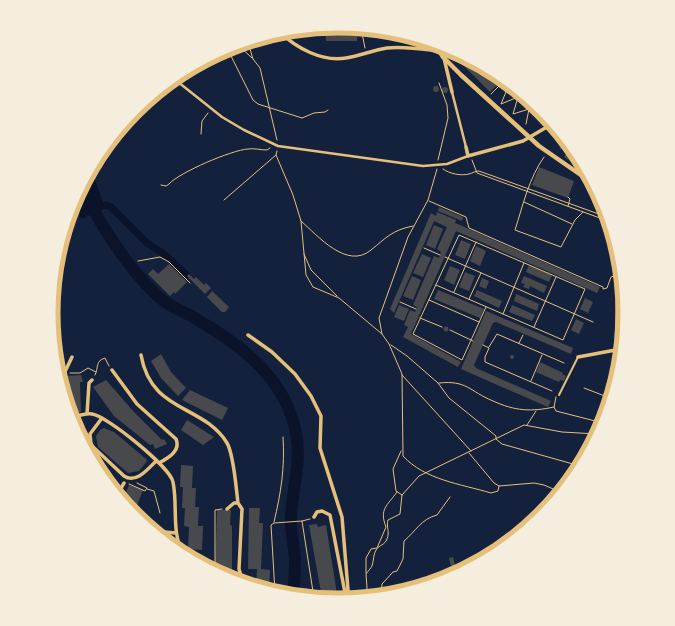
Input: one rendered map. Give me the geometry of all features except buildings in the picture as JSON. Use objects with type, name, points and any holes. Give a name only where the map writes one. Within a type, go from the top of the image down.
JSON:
[{"type":"street","points":[[287,37],[301,48],[323,57],[342,59],[394,47],[436,51]]},
{"type":"street","points":[[440,52],[461,75],[530,138],[548,153],[581,176]]},
{"type":"street","points":[[443,57],[468,156]]},
{"type":"street","points":[[179,83],[210,108],[244,130],[278,146],[413,165],[439,165],[530,138],[547,127]]},
{"type":"street","points":[[248,335],[272,352],[295,374],[311,396],[321,416],[320,448],[342,517],[347,592]]},
{"type":"street","points":[[578,357],[615,350]]},
{"type":"street","points":[[141,355],[143,369],[156,389],[175,405],[216,428],[228,445],[234,470],[238,503],[242,509],[239,569],[241,576]]},
{"type":"street","points":[[64,373],[72,357]]},
{"type":"street","points":[[91,446],[124,476],[134,478],[174,453],[177,446],[176,439],[137,404],[111,369]]},
{"type":"street","points":[[88,414],[89,383],[92,380]]},
{"type":"street","points":[[78,416],[92,414],[102,418],[118,428],[166,470],[173,481],[178,543]]},
{"type":"street","points":[[91,446],[90,434],[102,418]]},
{"type":"street","points":[[120,490],[124,483]]},
{"type":"street","points":[[226,509],[231,503],[238,503]]},
{"type":"street","points":[[314,518],[317,512],[322,511],[330,515],[345,593]]},
{"type":"street","points":[[163,532],[176,533]]},
{"type":"lane","points":[[559,395],[578,357]]},
{"type":"path","points":[[362,34],[366,53]]},
{"type":"path","points":[[250,47],[253,59]]},
{"type":"path","points":[[243,49],[260,68],[276,132],[278,146],[276,155],[293,196],[301,221],[306,275],[313,287],[340,298]]},
{"type":"path","points":[[231,54],[253,100],[258,104],[302,118],[314,112],[325,112],[328,110]]},
{"type":"path","points":[[382,334],[379,318],[408,237],[428,200],[439,165],[438,156],[448,118],[447,105],[439,83]]},
{"type":"path","points":[[491,94],[500,85]]},
{"type":"path","points":[[507,90],[501,104],[517,98]]},
{"type":"path","points":[[518,99],[513,114],[529,109]]},
{"type":"path","points":[[522,102],[541,121]]},
{"type":"path","points":[[201,134],[202,122],[210,108]]},
{"type":"path","points":[[526,124],[529,109]]},
{"type":"path","points":[[161,185],[166,186],[199,166],[230,154],[248,148],[267,150],[274,144]]},
{"type":"path","points":[[224,200],[276,155]]},
{"type":"path","points":[[468,156],[471,158],[477,173],[601,218]]},
{"type":"path","points":[[544,157],[538,166],[528,188],[515,230],[562,247],[575,220],[584,212]]},
{"type":"path","points":[[439,165],[449,173],[469,174],[476,171],[599,214]]},
{"type":"path","points":[[568,197],[570,199],[568,206]]},
{"type":"path","points":[[428,200],[466,217],[469,228],[603,287],[603,289],[607,288],[611,277],[615,276]]},
{"type":"path","points":[[524,202],[573,224]]},
{"type":"path","points":[[301,221],[339,252],[357,256],[370,251],[383,238],[398,229],[414,226]]},
{"type":"path","points":[[436,285],[563,340],[585,289],[459,235],[436,285],[422,311],[413,334],[462,360],[486,307]]},
{"type":"path","points":[[453,293],[476,242]]},
{"type":"path","points":[[424,248],[440,255]]},
{"type":"path","points":[[304,253],[311,270],[317,278],[382,334],[389,344],[402,374],[472,451]]},
{"type":"path","points":[[138,261],[160,257],[169,262],[190,283]]},
{"type":"path","points":[[445,257],[593,322]]},
{"type":"path","points":[[503,314],[524,262]]},
{"type":"path","points":[[469,299],[481,273]]},
{"type":"path","points":[[534,328],[556,276]]},
{"type":"path","points":[[615,344],[617,291]]},
{"type":"path","points":[[428,300],[479,322]]},
{"type":"path","points":[[400,302],[416,309]]},
{"type":"path","points":[[420,318],[442,327]]},
{"type":"path","points":[[450,330],[472,340]]},
{"type":"path","points":[[552,391],[485,362],[484,358],[497,334],[564,363]]},
{"type":"path","points":[[519,343],[522,335]]},
{"type":"path","points":[[389,344],[407,356],[438,383],[449,398],[496,436],[496,439],[510,447],[573,464]]},
{"type":"path","points":[[483,345],[489,348]]},
{"type":"path","points":[[531,382],[542,354]]},
{"type":"path","points":[[92,380],[96,372],[97,364],[101,360],[105,358],[111,369]]},
{"type":"path","points":[[64,373],[80,373],[88,368],[96,372]]},
{"type":"path","points":[[402,374],[404,438],[402,450],[393,469],[394,483],[397,492],[402,495]]},
{"type":"path","points":[[438,383],[454,381],[465,385],[494,401],[517,409],[537,410],[554,407]]},
{"type":"path","points":[[584,388],[605,396]]},
{"type":"path","points":[[554,403],[556,411],[595,420]]},
{"type":"path","points":[[527,426],[537,410]]},
{"type":"path","points":[[366,574],[371,567],[388,520],[400,514],[402,495],[419,476],[496,439],[527,426],[562,432],[590,434]]},
{"type":"path","points":[[274,585],[271,525],[274,523],[283,477],[283,437]]},
{"type":"path","points":[[402,450],[403,456],[412,466],[425,473],[491,493],[498,491],[499,486]]},
{"type":"path","points":[[469,453],[499,486]]},
{"type":"path","points":[[124,483],[145,491],[151,489],[154,491],[160,513]]},
{"type":"path","points":[[137,483],[147,488],[146,490]]},
{"type":"path","points":[[499,486],[534,483],[555,490]]},
{"type":"path","points":[[366,591],[366,558],[371,549],[385,544],[388,538],[388,532],[382,516],[383,511],[397,492]]},
{"type":"path","points":[[382,590],[382,584],[393,572],[398,571],[403,559],[404,541],[416,526],[430,517],[437,515],[450,497]]},
{"type":"path","points":[[215,564],[215,510],[226,509]]},
{"type":"path","points":[[313,592],[302,520],[314,518]]},
{"type":"path","points":[[274,523],[302,521]]},
{"type":"water","points":[[94,175],[105,208],[81,219],[78,208]]},
{"type":"waterway","points":[[88,199],[102,225],[143,281],[168,304],[215,330],[246,353],[260,366],[283,397],[291,414],[298,444],[291,517],[295,562],[294,590]]},
{"type":"waterway","points":[[95,209],[106,205],[111,207],[147,243],[164,254],[187,275]]}]
